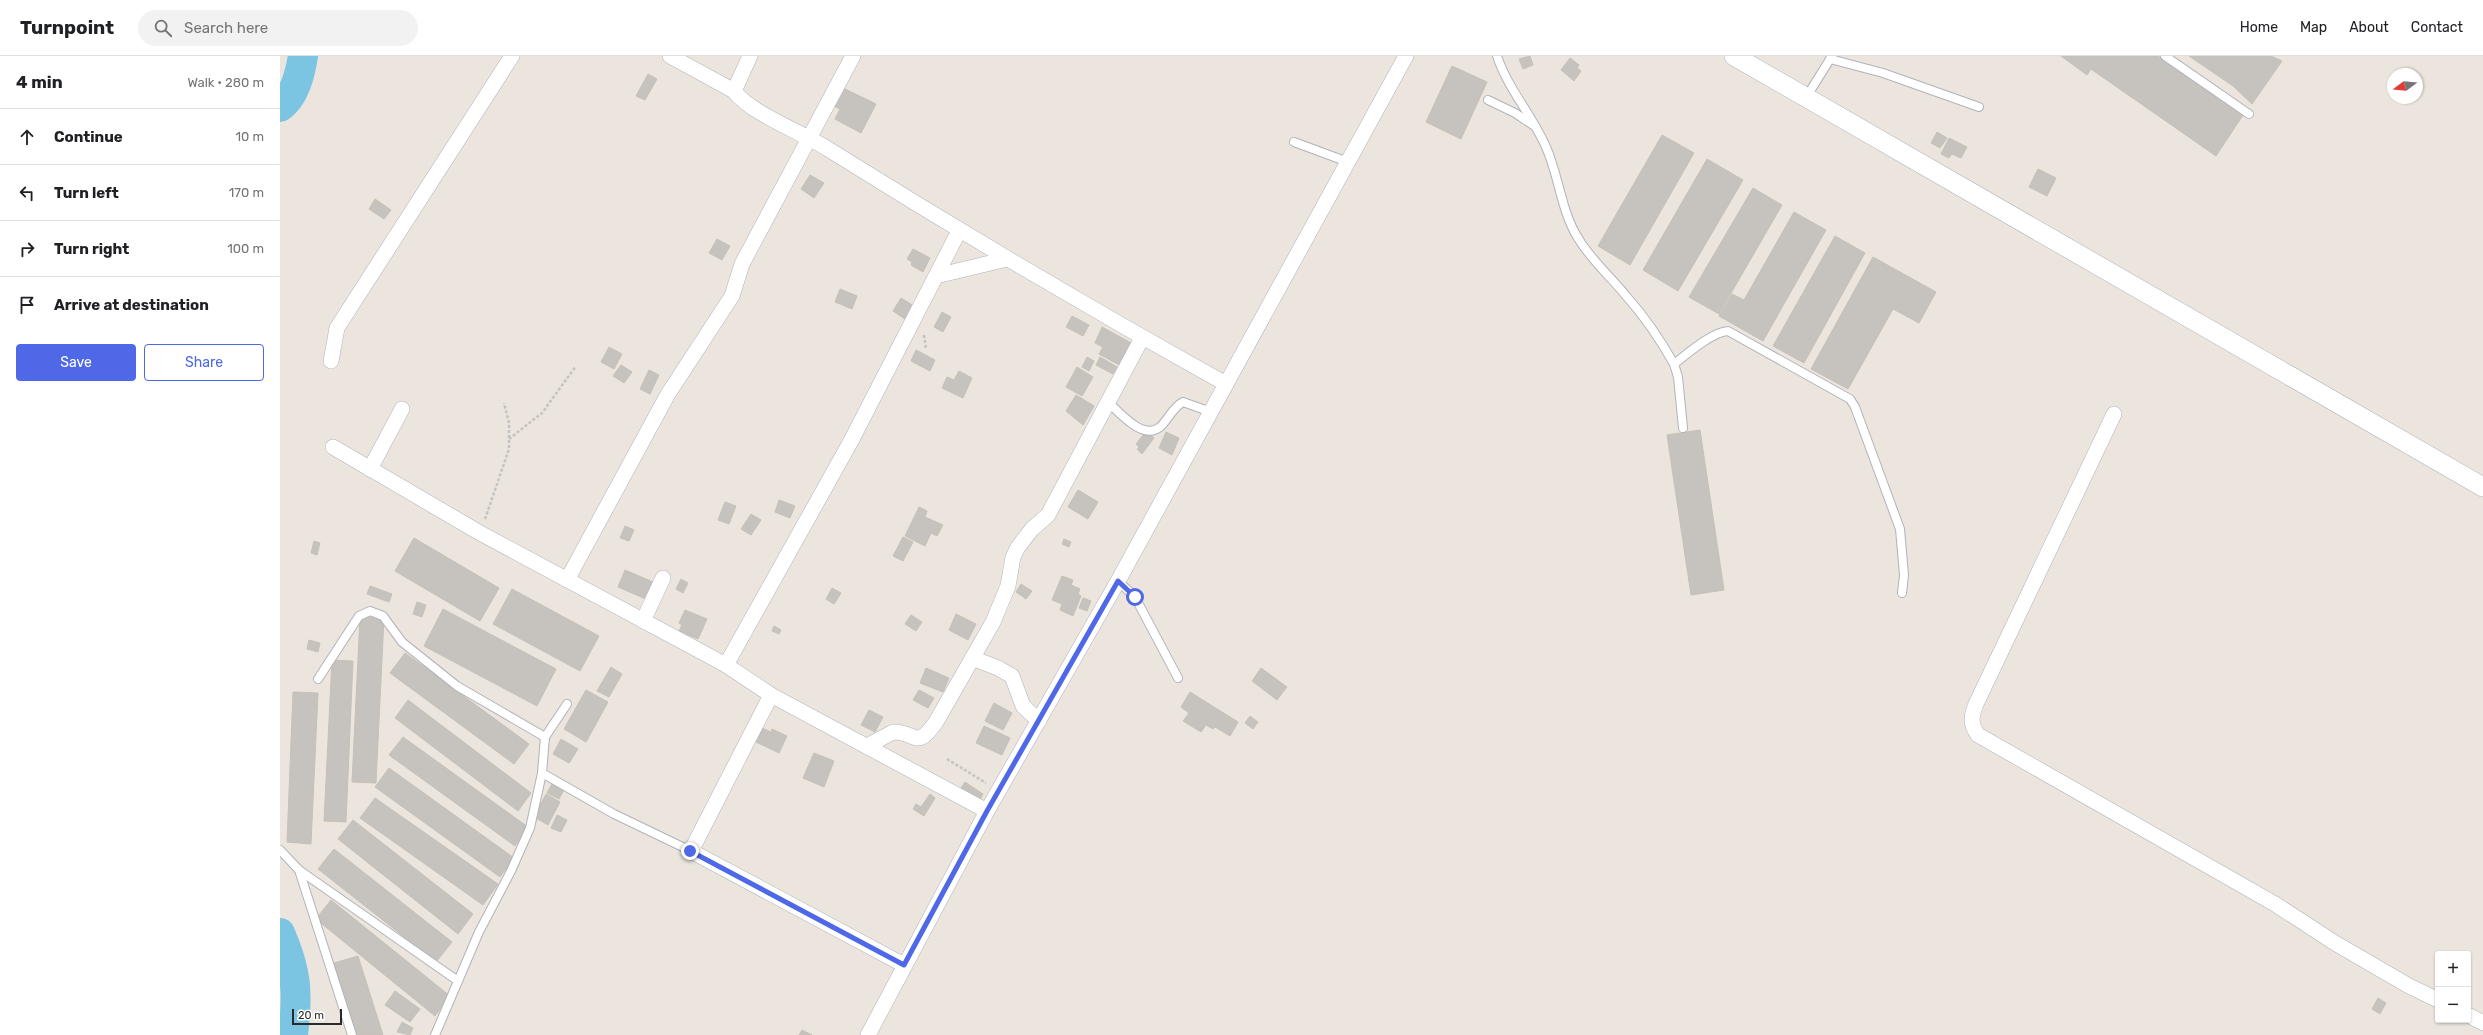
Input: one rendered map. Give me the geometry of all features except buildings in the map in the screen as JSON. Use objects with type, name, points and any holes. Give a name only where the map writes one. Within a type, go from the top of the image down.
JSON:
[{"type":"street","points":[[331,361],[337,328],[512,56]]},
{"type":"street","points":[[670,56],[734,91],[758,110],[810,137],[959,231],[1142,338],[1226,384]]},
{"type":"street","points":[[734,91],[750,56]]},
{"type":"street","points":[[567,580],[668,394],[732,296],[742,264],[853,56]]},
{"type":"street","points":[[868,1035],[987,811],[1118,581],[1406,56]]},
{"type":"street","points":[[1734,56],[1807,96],[2483,487]]},
{"type":"street","points":[[726,665],[850,441],[959,231]]},
{"type":"street","points":[[936,276],[1007,259]]},
{"type":"street","points":[[867,746],[893,732],[917,739],[927,734],[992,622],[1008,586],[1013,557],[1018,547],[1032,529],[1048,515],[1142,338]]},
{"type":"street","points":[[370,469],[402,409]]},
{"type":"street","points":[[2114,414],[1976,704],[1971,720],[1973,728],[1978,735],[2275,904],[2335,943],[2409,986],[2435,999]]},
{"type":"street","points":[[333,447],[480,532],[726,665],[771,694],[987,811]]},
{"type":"street","points":[[643,621],[663,578]]},
{"type":"street","points":[[972,658],[998,668],[1012,676],[1023,706],[1039,721]]},
{"type":"street","points":[[771,694],[690,851],[904,965]]},
{"type":"street","points":[[2471,1017],[2483,1023]]},
{"type":"lane","points":[[1497,56],[1502,71],[1536,127],[1550,156],[1568,217],[1578,238],[1591,257],[1628,298],[1674,364],[1678,377],[1683,428]]},
{"type":"lane","points":[[2165,56],[2249,114]]},
{"type":"lane","points":[[1807,96],[1831,58],[1883,73],[1979,107]]},
{"type":"lane","points":[[1488,100],[1515,113],[1536,127]]},
{"type":"lane","points":[[1294,142],[1348,162]]},
{"type":"lane","points":[[1674,364],[1701,344],[1723,332],[1728,332],[1850,400],[1855,408],[1900,529],[1904,575],[1902,593]]},
{"type":"lane","points":[[1108,402],[1131,423],[1143,430],[1153,430],[1159,427],[1183,402],[1211,412]]},
{"type":"lane","points":[[1118,581],[1135,597],[1178,678]]},
{"type":"lane","points":[[318,679],[359,616],[370,611],[383,616],[402,642],[457,686],[545,737]]},
{"type":"lane","points":[[435,1035],[479,932],[511,871],[530,828],[542,773],[545,737],[567,704]]},
{"type":"lane","points":[[542,773],[628,821],[690,851]]},
{"type":"lane","points":[[280,850],[299,870],[458,980]]},
{"type":"lane","points":[[299,870],[352,1035]]},
{"type":"path","points":[[509,439],[542,413],[576,366]]},
{"type":"path","points":[[480,532],[509,449],[508,423],[504,403]]},
{"type":"path","points":[[947,759],[999,791]]},
{"type":"waterway","points":[[280,107],[290,97],[293,91],[303,56]]},
{"type":"waterway","points":[[280,933],[290,959],[295,983],[296,995],[293,1035]]},
{"type":"route","points":[[690,851],[904,965],[987,811],[1118,581],[1135,597]]}]
